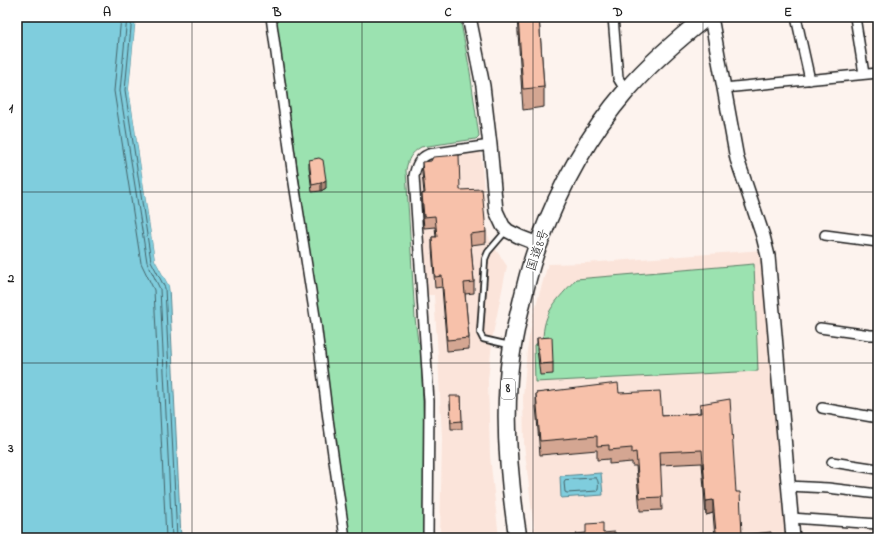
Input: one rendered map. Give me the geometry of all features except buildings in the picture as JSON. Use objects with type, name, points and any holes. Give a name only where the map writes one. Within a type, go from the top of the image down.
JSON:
[{"type":"highway","name":"国道8号","points":[[518,538],[510,471],[507,428],[508,386],[512,346],[521,304],[538,244],[576,163],[600,124],[626,91],[655,60],[680,37],[706,17]]},
{"type":"street","points":[[271,17],[293,177],[316,323],[345,538]]},
{"type":"street","points":[[469,17],[483,86],[496,211],[503,226],[507,230],[520,238],[538,244]]},
{"type":"street","points":[[613,17],[618,78],[626,91]]},
{"type":"street","points":[[711,17],[737,159],[763,236],[768,256],[793,538]]},
{"type":"street","points":[[796,17],[810,80]]},
{"type":"street","points":[[855,17],[864,74]]},
{"type":"street","points":[[724,88],[878,73]]},
{"type":"street","points":[[428,538],[429,401],[414,176],[418,163],[424,156],[490,145]]},
{"type":"street","points":[[825,235],[878,242]]},
{"type":"street","points":[[820,328],[878,335]]},
{"type":"street","points":[[822,408],[878,418]]},
{"type":"street","points":[[832,462],[878,469]]},
{"type":"street","points":[[788,486],[828,488],[878,494]]},
{"type":"street","points":[[791,518],[878,524]]},
{"type":"lane","points":[[507,230],[488,252],[485,260],[480,333],[483,339],[512,346]]},
{"type":"shaded area","points":[[479,152],[481,153],[487,231],[490,241],[507,266],[493,334],[488,380],[490,456],[499,538],[440,538],[442,438],[438,357],[434,295],[427,295],[418,178],[421,167],[429,159]]},
{"type":"shaded area","points":[[763,250],[786,538],[535,538],[524,444],[523,398],[527,350],[533,315],[548,264],[586,263]]},
{"type":"green space","points":[[276,17],[460,17],[470,72],[479,136],[476,139],[421,147],[410,157],[406,170],[415,318],[418,342],[421,345],[424,436],[423,538],[348,538]]},
{"type":"green space","points":[[754,264],[758,371],[535,382],[534,345],[543,341],[545,322],[548,314],[557,300],[576,279]]},
{"type":"water","points":[[17,17],[136,17],[129,89],[155,260],[169,286],[181,538],[17,538]]},
{"type":"water","points":[[601,473],[603,495],[561,498],[560,476]]},
{"type":"pier","points":[[136,17],[138,17],[131,89],[157,259],[171,286],[172,308],[169,286],[155,260],[129,89]]}]
